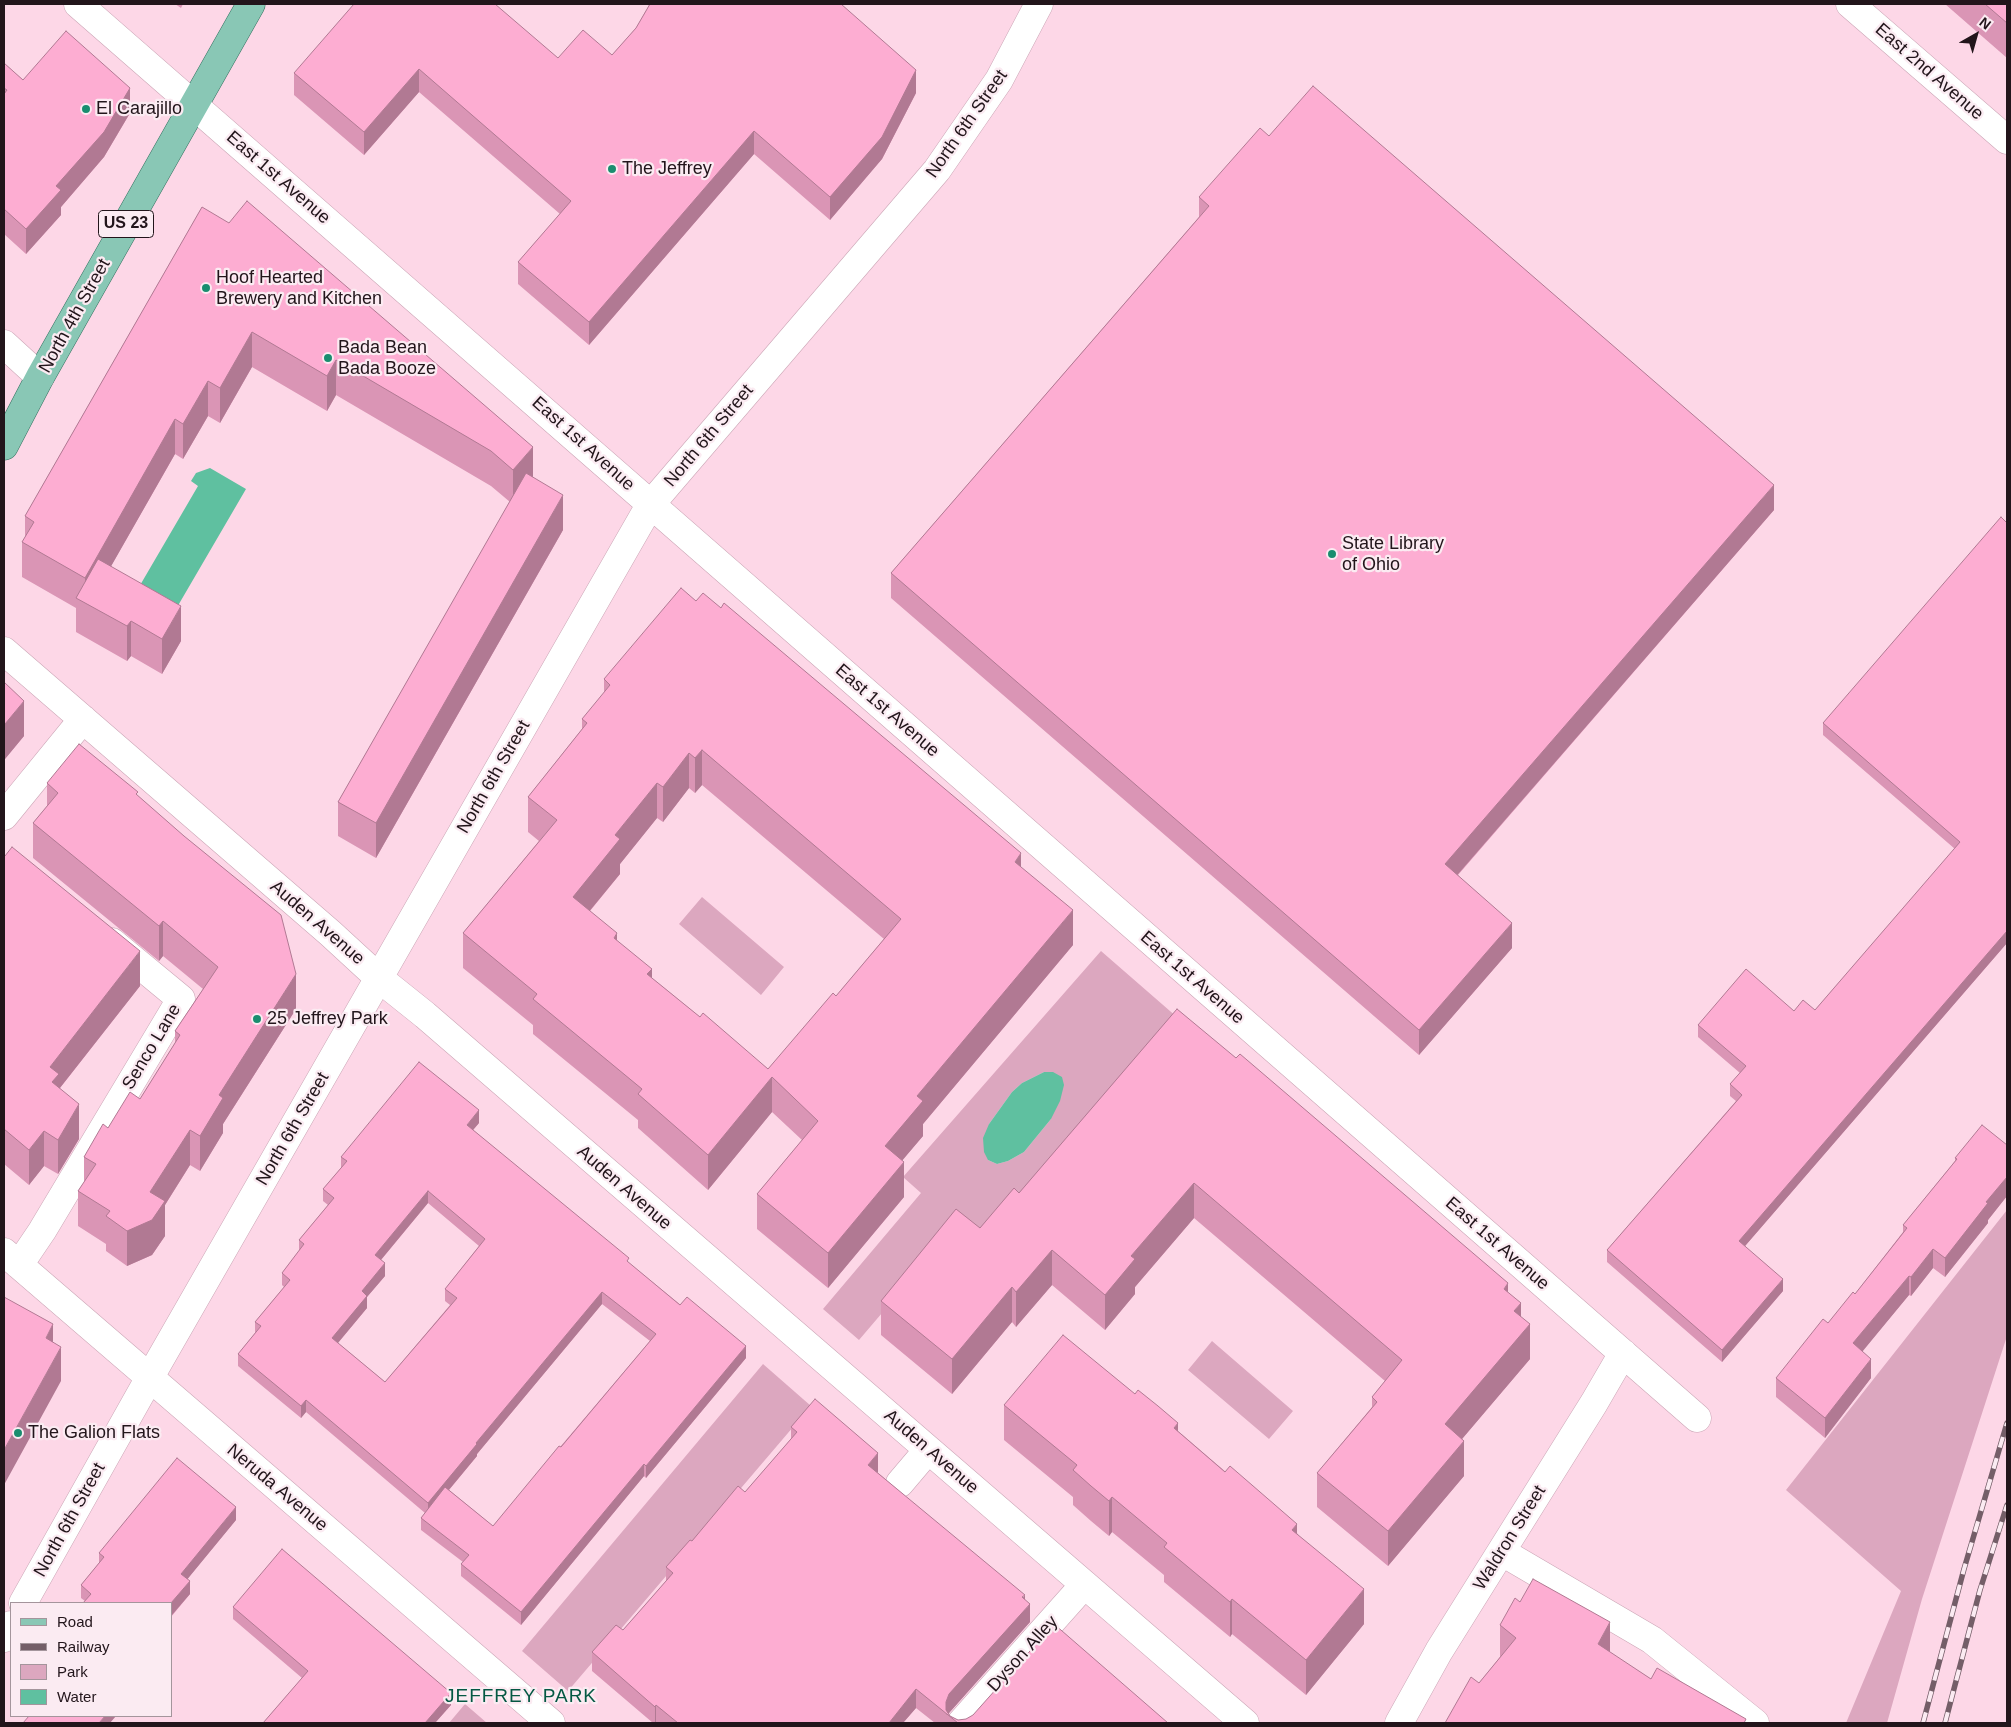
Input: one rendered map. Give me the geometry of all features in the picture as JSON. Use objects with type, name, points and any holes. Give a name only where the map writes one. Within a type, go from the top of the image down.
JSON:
[{"type":"main road","name":"North 4th Street","points":[[4,446],[40,377],[251,4]]},
{"type":"street","name":"East 1st Avenue","points":[[78,4],[1697,1418]]},
{"type":"street","name":"North 6th Street","points":[[24,1602],[650,505],[937,170],[999,80],[1039,4]]},
{"type":"street","name":"East 2nd Avenue","points":[[1850,4],[2007,140]]},
{"type":"street","points":[[4,344],[40,377]]},
{"type":"street","name":"Auden Avenue","points":[[4,651],[330,933],[380,979],[425,1015],[1245,1723]]},
{"type":"street","points":[[4,816],[83,719]]},
{"type":"street","name":"Senco Lane","points":[[11,1258],[42,1231],[182,999],[89,924]]},
{"type":"street","name":"Neruda Avenue","points":[[11,1258],[551,1723]]},
{"type":"street","name":"Waldron Street","points":[[1399,1723],[1440,1652],[1623,1353]]},
{"type":"street","points":[[900,1484],[928,1450]]},
{"type":"street","points":[[1502,1552],[1652,1640],[1755,1723]]},
{"type":"street","name":"Dyson Alley","points":[[961,1723],[1084,1585]]},
{"type":"street","points":[[4,1638],[10,1627]]},
{"type":"green space","points":[[702,897],[784,967],[761,995],[679,924]]},
{"type":"green space","points":[[1101,951],[1178,1018],[983,1246],[957,1225],[859,1340],[823,1309],[921,1193],[903,1177]],"holes":[[[1044,1072],[1051,1119],[1024,1152],[1008,1161],[997,1164],[988,1160],[989,1124],[1012,1092],[1022,1083]]]},
{"type":"green space","points":[[2007,1210],[2007,1336],[1922,1599],[1887,1723],[1846,1723],[1901,1591],[1786,1490]]},
{"type":"green space","points":[[1212,1341],[1293,1411],[1269,1439],[1188,1370]]},
{"type":"green space","points":[[763,1364],[811,1406],[568,1691],[522,1651]]},
{"type":"green space","points":[[465,1704],[487,1723],[449,1723]]},
{"type":"water","points":[[210,468],[246,489],[176,609],[139,587],[198,486],[191,481],[196,473]]},
{"type":"water","points":[[1044,1072],[1053,1072],[1062,1077],[1064,1085],[1060,1101],[1051,1119],[1024,1152],[1008,1161],[997,1164],[988,1160],[984,1152],[983,1138],[989,1124],[1012,1092],[1022,1083]]},
{"type":"building","points":[[354,4],[495,4],[558,58],[583,30],[612,55],[636,28],[650,4],[841,4],[916,70],[882,137],[830,197],[754,131],[589,322],[518,262],[571,201],[419,69],[364,132],[294,73]]},
{"type":"building","points":[[1985,4],[2007,4],[2007,23]]},
{"type":"building","points":[[66,31],[130,88],[104,132],[56,186],[61,190],[26,229],[4,209],[4,94],[7,90],[4,88],[4,63],[23,80]]},
{"type":"building","name":"State Library of Ohio","points":[[1313,86],[1774,485],[1445,864],[1512,923],[1419,1030],[891,573],[1209,206],[1199,197],[1260,128],[1269,136]]},
{"type":"building","points":[[247,201],[533,447],[513,470],[491,451],[336,360],[327,376],[252,332],[220,388],[208,381],[183,424],[175,419],[85,578],[22,542],[34,522],[25,516],[202,207],[229,223]]},
{"type":"building","points":[[526,473],[563,495],[376,823],[338,802]]},
{"type":"building","points":[[2001,517],[2007,523],[2007,931],[1739,1241],[1783,1279],[1722,1350],[1607,1250],[1742,1095],[1730,1084],[1746,1066],[1698,1025],[1746,969],[1794,1011],[1803,1000],[1815,1010],[1960,842],[1823,723]]},
{"type":"building","points":[[98,559],[181,606],[162,639],[131,621],[127,626],[76,598]]},
{"type":"building","points":[[681,588],[696,601],[703,593],[721,608],[724,603],[1021,853],[1015,862],[1073,910],[917,1096],[923,1101],[885,1146],[904,1162],[828,1253],[757,1194],[818,1121],[772,1077],[708,1155],[638,1094],[642,1089],[533,999],[537,994],[463,933],[557,820],[528,797],[587,723],[582,719],[610,685],[604,679]],"holes":[[[702,750],[901,919],[836,996],[833,993],[768,1069],[703,1013],[700,1017],[647,974],[652,969],[614,938],[617,933],[573,897],[620,839],[615,835],[657,783],[663,787],[689,753],[695,758]]]},
{"type":"building","points":[[4,682],[24,701],[5,724],[4,723]]},
{"type":"building","name":"25 Jeffrey Park","points":[[79,744],[138,792],[136,794],[184,836],[281,915],[296,974],[219,1095],[223,1098],[200,1136],[190,1130],[150,1192],[165,1201],[152,1220],[127,1231],[106,1216],[110,1211],[78,1191],[96,1164],[84,1157],[103,1124],[108,1128],[130,1092],[140,1099],[180,1035],[175,1031],[218,967],[163,921],[159,926],[33,823],[58,793],[47,783]]},
{"type":"building","points":[[12,847],[140,951],[50,1067],[59,1074],[52,1082],[79,1104],[58,1140],[44,1131],[29,1150],[4,1129],[4,856]]},
{"type":"building","points":[[1177,1009],[1236,1058],[1240,1054],[1508,1283],[1504,1289],[1521,1303],[1514,1311],[1530,1324],[1445,1424],[1464,1441],[1388,1531],[1317,1473],[1377,1402],[1372,1397],[1402,1360],[1194,1183],[1131,1256],[1135,1259],[1105,1295],[1052,1250],[1016,1292],[1012,1287],[952,1359],[881,1301],[956,1209],[980,1228],[1014,1188],[1019,1193]]},
{"type":"building","points":[[419,1062],[479,1110],[467,1125],[629,1258],[627,1261],[680,1305],[687,1297],[746,1346],[646,1466],[644,1464],[521,1612],[461,1564],[469,1555],[421,1518],[445,1487],[493,1526],[656,1334],[602,1292],[428,1503],[306,1400],[301,1406],[238,1354],[261,1326],[255,1322],[290,1280],[282,1273],[304,1244],[299,1240],[334,1198],[323,1189],[347,1161],[341,1157]],"holes":[[[428,1191],[485,1239],[445,1289],[457,1298],[385,1382],[332,1338],[367,1296],[362,1291],[385,1263],[375,1255]]]},
{"type":"building","points":[[1982,1125],[2007,1145],[2007,1177],[1945,1258],[1933,1249],[1853,1343],[1871,1359],[1825,1418],[1776,1378],[1823,1319],[1828,1323],[1853,1292],[1855,1294],[1907,1228],[1903,1225]]},
{"type":"building","name":"The Galion Flats","points":[[4,1297],[53,1324],[46,1338],[61,1347],[4,1450]]},
{"type":"building","points":[[1063,1335],[1135,1394],[1138,1390],[1158,1406],[1178,1423],[1174,1428],[1225,1472],[1230,1466],[1297,1524],[1292,1530],[1364,1589],[1306,1660],[1232,1599],[1230,1602],[1164,1547],[1167,1543],[1112,1497],[1109,1501],[1091,1486],[1073,1470],[1077,1465],[1004,1405]]},
{"type":"building","points":[[815,1399],[878,1453],[868,1465],[1025,1595],[1022,1597],[1030,1604],[949,1694],[946,1710],[950,1716],[958,1720],[966,1719],[973,1715],[1054,1624],[1168,1723],[958,1723],[916,1689],[889,1723],[678,1723],[656,1705],[655,1707],[592,1652],[616,1625],[623,1630],[645,1605],[673,1573],[666,1567],[690,1540],[692,1541],[738,1486],[745,1492],[797,1432],[791,1427]]},
{"type":"building","points":[[177,1458],[236,1507],[181,1574],[190,1581],[172,1602],[84,1602],[91,1594],[81,1585],[104,1557],[99,1553]]},
{"type":"building","points":[[282,1549],[451,1693],[425,1723],[263,1723],[308,1671],[233,1607]]},
{"type":"building","points":[[1533,1579],[1610,1622],[1598,1644],[1651,1679],[1657,1668],[1746,1719],[1744,1723],[1445,1723],[1471,1677],[1479,1683],[1516,1638],[1500,1625],[1515,1598],[1520,1602]]},
{"type":"building","points":[[28,1717],[104,1717],[99,1723],[23,1723]]},
{"type":"railway","points":[[1923,1723],[1964,1569],[2007,1423]]},
{"type":"railway","points":[[1945,1723],[1980,1590],[2007,1505]]},
{"type":"place","name":"El Carajillo","points":[[86,109]]},
{"type":"place","name":"The Jeffrey","points":[[612,169]]},
{"type":"place","name":"Hoof Hearted Brewery and Kitchen","points":[[206,288]]},
{"type":"place","name":"Bada Bean Bada Booze","points":[[328,358]]},
{"type":"place","name":"State Library of Ohio","points":[[1332,554]]},
{"type":"place","name":"25 Jeffrey Park","points":[[257,1019]]},
{"type":"place","name":"The Galion Flats","points":[[18,1433]]},
{"type":"district","name":"JEFFREY PARK","points":[[521,1697]]}]
